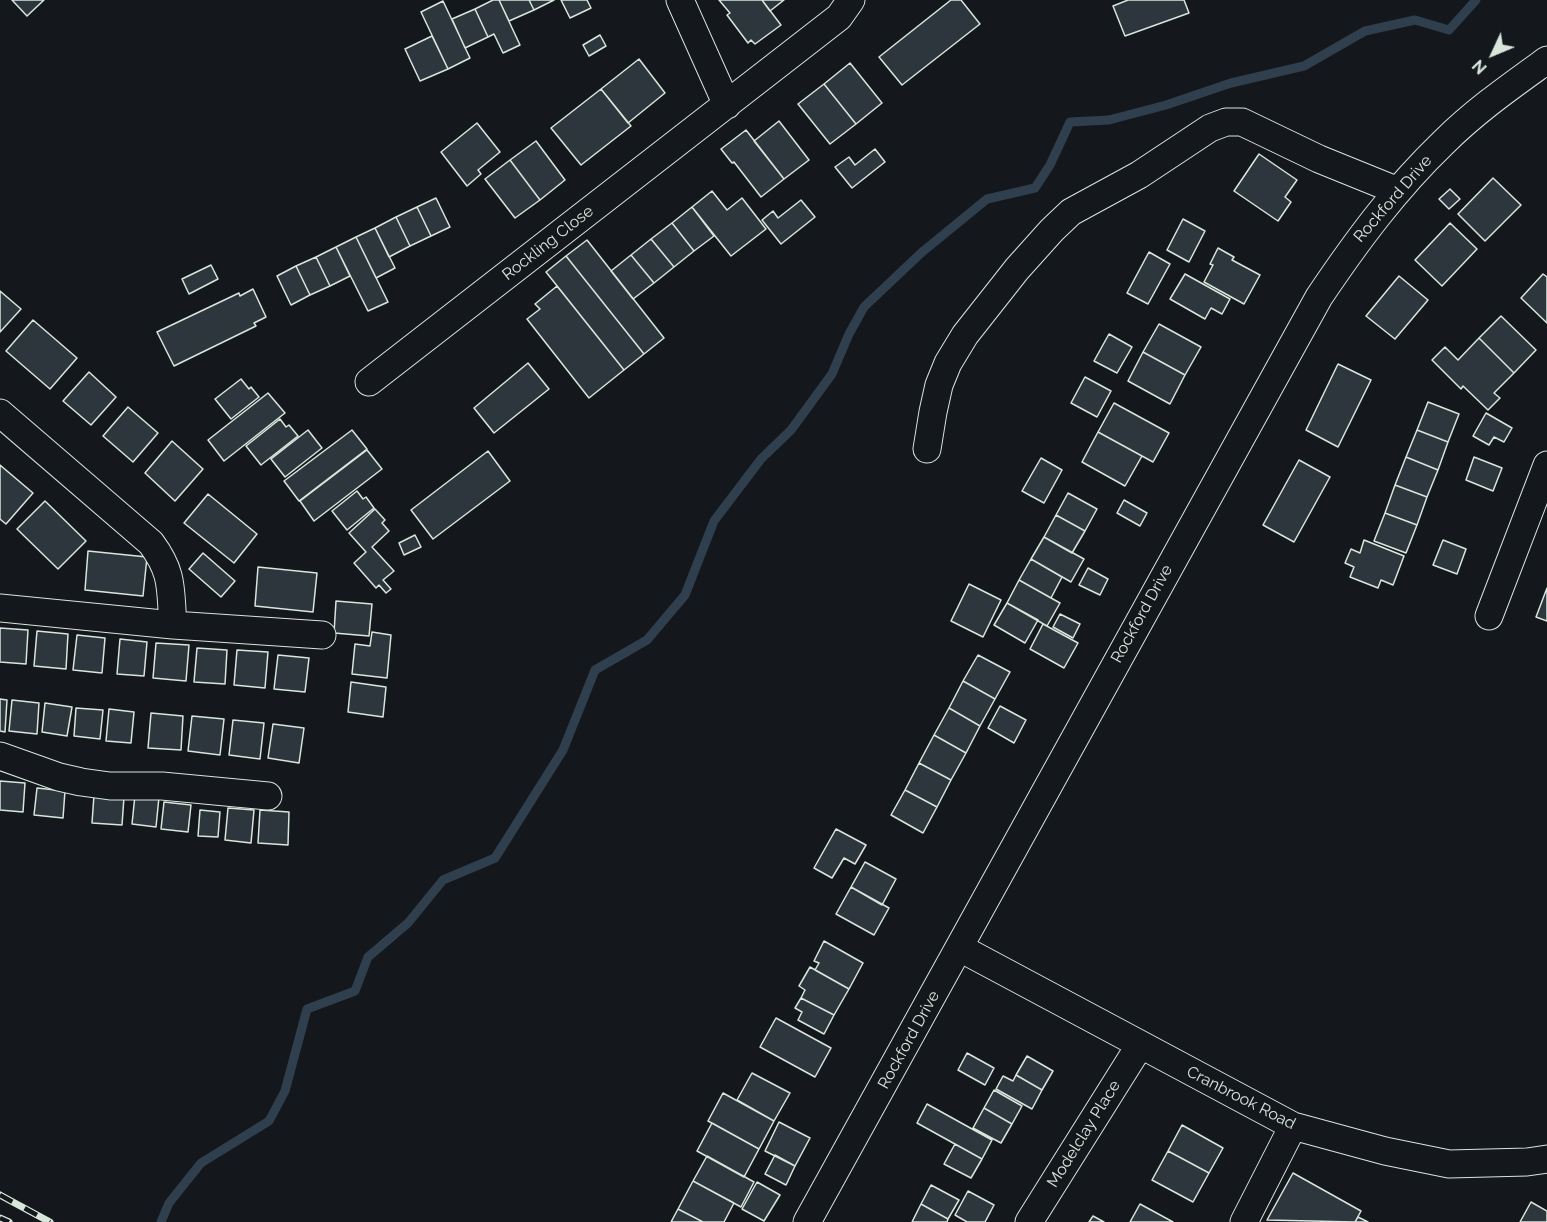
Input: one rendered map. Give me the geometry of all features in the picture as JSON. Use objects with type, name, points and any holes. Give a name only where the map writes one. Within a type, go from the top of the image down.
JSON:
[{"type":"street","points":[[680,0],[727,105]]},
{"type":"street","name":"Rockling Close","points":[[369,382],[727,105],[838,16],[851,0]]},
{"type":"street","name":"Rockford Drive","points":[[807,1222],[1319,297],[1355,243],[1398,191],[1444,142],[1484,106],[1547,60]]},
{"type":"street","points":[[927,449],[939,385],[948,363],[965,335],[1017,269],[1071,212],[1139,175],[1210,128],[1226,122],[1242,122],[1292,147],[1398,191]]},
{"type":"street","points":[[0,413],[151,543],[164,560],[170,578],[173,625]]},
{"type":"street","points":[[1489,616],[1547,465]]},
{"type":"street","points":[[0,608],[173,625],[322,635]]},
{"type":"street","points":[[0,756],[81,782],[110,786],[162,786],[268,796]]},
{"type":"street","name":"Cranbrook Road","points":[[960,948],[1293,1126],[1385,1151],[1449,1164],[1547,1160]]},
{"type":"street","name":"Modelclay Place","points":[[1029,1222],[1140,1045]]},
{"type":"street","points":[[1244,1222],[1293,1126]]},
{"type":"building","points":[[12,0],[44,0],[27,16]]},
{"type":"building","points":[[493,0],[499,0],[520,45],[503,53],[494,34],[488,37],[475,9]]},
{"type":"building","points":[[499,0],[529,0],[534,10],[509,21]]},
{"type":"building","points":[[529,0],[554,0],[534,10]]},
{"type":"building","points":[[561,0],[587,0],[591,8],[570,18]]},
{"type":"building","points":[[719,0],[762,0],[781,25],[755,44],[751,40],[748,43],[727,15],[730,13]]},
{"type":"building","points":[[762,0],[784,0],[770,11]]},
{"type":"building","points":[[951,0],[961,0],[980,24],[902,85],[879,57]]},
{"type":"building","points":[[1128,0],[1184,0],[1189,13],[1125,36],[1113,6]]},
{"type":"building","points":[[443,1],[470,58],[448,69],[421,12]]},
{"type":"building","points":[[475,9],[488,37],[465,48],[452,19]]},
{"type":"building","points":[[600,35],[606,46],[589,56],[583,45]]},
{"type":"building","points":[[432,36],[448,69],[420,81],[405,49]]},
{"type":"building","points":[[639,59],[665,93],[628,123],[601,89]]},
{"type":"building","points":[[850,63],[882,103],[856,124],[824,84]]},
{"type":"building","points":[[824,84],[856,124],[830,144],[798,104]]},
{"type":"building","points":[[601,89],[631,126],[581,165],[551,128]]},
{"type":"building","points":[[779,121],[809,160],[784,179],[754,141]]},
{"type":"building","points":[[477,123],[500,152],[478,170],[481,174],[467,186],[441,152]]},
{"type":"building","points":[[746,130],[784,179],[761,197],[721,149]]},
{"type":"building","points":[[536,141],[565,180],[540,200],[510,160]]},
{"type":"building","points":[[875,149],[885,162],[852,188],[835,167],[849,157],[855,165]]},
{"type":"building","points":[[1259,154],[1297,180],[1285,197],[1291,202],[1278,221],[1234,191]]},
{"type":"building","points":[[510,160],[540,200],[515,218],[485,179]]},
{"type":"building","points":[[1493,178],[1521,205],[1485,241],[1458,214]]},
{"type":"building","points":[[1450,189],[1460,199],[1449,209],[1439,199]]},
{"type":"building","points":[[712,191],[727,210],[742,198],[766,229],[731,256],[692,207]]},
{"type":"building","points":[[436,198],[450,227],[431,236],[417,207]]},
{"type":"building","points":[[801,200],[815,217],[781,244],[762,220],[773,211],[778,218]]},
{"type":"building","points":[[417,207],[431,236],[410,246],[396,217]]},
{"type":"building","points":[[692,207],[714,236],[694,251],[672,223]]},
{"type":"building","points":[[396,217],[410,246],[389,257],[375,228]]},
{"type":"building","points":[[1183,219],[1205,231],[1189,262],[1167,250]]},
{"type":"building","points":[[672,223],[694,251],[674,267],[651,239]]},
{"type":"building","points":[[1450,223],[1477,249],[1442,286],[1415,260]]},
{"type":"building","points":[[375,228],[395,268],[376,278],[356,237]]},
{"type":"building","points":[[356,237],[388,302],[368,311],[336,247]]},
{"type":"building","points":[[651,239],[674,267],[654,283],[631,255]]},
{"type":"building","points":[[587,240],[664,338],[644,354],[566,256]]},
{"type":"building","points":[[336,247],[350,276],[330,286],[316,257]]},
{"type":"building","points":[[1218,248],[1234,257],[1232,260],[1260,275],[1244,304],[1204,282],[1213,265],[1210,264]]},
{"type":"building","points":[[1149,252],[1170,264],[1148,304],[1127,293]]},
{"type":"building","points":[[631,255],[654,283],[633,299],[611,271]]},
{"type":"building","points":[[566,256],[644,354],[624,370],[546,272]]},
{"type":"building","points":[[316,257],[330,286],[310,295],[296,266]]},
{"type":"building","points":[[211,265],[218,279],[189,294],[182,279]]},
{"type":"building","points":[[296,266],[310,295],[291,305],[277,276]]},
{"type":"building","points":[[1185,274],[1230,299],[1222,314],[1211,308],[1205,319],[1170,299]]},
{"type":"building","points":[[1543,274],[1547,277],[1547,323],[1521,298]]},
{"type":"building","points":[[1399,276],[1428,300],[1395,339],[1366,316]]},
{"type":"building","points":[[557,286],[624,370],[589,398],[527,319],[540,309],[535,304]]},
{"type":"building","points":[[253,289],[266,317],[254,323],[256,326],[174,366],[157,332],[239,293],[240,296]]},
{"type":"building","points":[[0,291],[21,309],[0,332]]},
{"type":"building","points":[[1501,316],[1536,350],[1514,373],[1479,338]]},
{"type":"building","points":[[33,320],[77,358],[50,389],[6,351]]},
{"type":"building","points":[[1159,324],[1201,347],[1185,375],[1143,352]]},
{"type":"building","points":[[1109,334],[1132,347],[1117,373],[1094,361]]},
{"type":"building","points":[[1479,338],[1514,373],[1494,393],[1500,398],[1488,410],[1463,386],[1461,389],[1432,360],[1445,347],[1458,360]]},
{"type":"building","points":[[1143,352],[1185,375],[1170,404],[1128,381]]},
{"type":"building","points":[[528,363],[549,389],[494,433],[474,408]]},
{"type":"building","points":[[1338,364],[1371,380],[1338,447],[1306,430]]},
{"type":"building","points":[[89,372],[116,397],[91,425],[63,401]]},
{"type":"building","points":[[1085,377],[1111,391],[1097,417],[1071,403]]},
{"type":"building","points":[[241,379],[259,397],[231,419],[215,399]]},
{"type":"building","points":[[268,393],[285,413],[224,461],[208,440]]},
{"type":"building","points":[[1428,402],[1459,414],[1448,442],[1417,430]]},
{"type":"building","points":[[1114,403],[1169,433],[1153,462],[1098,432]]},
{"type":"building","points":[[128,407],[158,433],[133,462],[103,436]]},
{"type":"building","points":[[1486,413],[1512,428],[1504,442],[1494,437],[1489,445],[1473,436]]},
{"type":"building","points":[[280,419],[286,427],[289,425],[298,436],[261,465],[246,446]]},
{"type":"building","points":[[308,430],[322,448],[285,477],[271,459]]},
{"type":"building","points":[[352,430],[367,449],[299,501],[284,481]]},
{"type":"building","points":[[1417,430],[1448,442],[1438,470],[1406,457]]},
{"type":"building","points":[[1098,432],[1142,456],[1125,486],[1082,462]]},
{"type":"building","points":[[172,441],[203,469],[175,501],[145,473]]},
{"type":"building","points":[[367,450],[382,469],[314,521],[300,501]]},
{"type":"building","points":[[488,451],[510,481],[433,539],[411,510]]},
{"type":"building","points":[[1406,457],[1438,470],[1427,497],[1395,485]]},
{"type":"building","points":[[1474,457],[1502,468],[1493,491],[1466,480]]},
{"type":"building","points":[[1041,458],[1062,470],[1044,503],[1022,491]]},
{"type":"building","points":[[1299,460],[1330,477],[1294,542],[1263,525]]},
{"type":"building","points":[[0,465],[33,493],[6,524],[0,519]]},
{"type":"building","points":[[1395,485],[1427,497],[1417,525],[1385,513]]},
{"type":"building","points":[[357,491],[363,499],[366,497],[374,508],[347,530],[332,511]]},
{"type":"building","points":[[1068,493],[1097,509],[1085,531],[1056,515]]},
{"type":"building","points":[[208,494],[257,534],[234,563],[184,523]]},
{"type":"building","points":[[1124,500],[1147,513],[1140,526],[1117,513]]},
{"type":"building","points":[[45,501],[86,541],[58,569],[17,529]]},
{"type":"building","points":[[375,509],[385,520],[382,523],[389,531],[372,547],[394,571],[383,580],[391,589],[386,593],[379,585],[376,588],[354,563],[366,552],[349,533]]},
{"type":"building","points":[[1385,513],[1417,525],[1406,553],[1374,541]]},
{"type":"building","points":[[1056,515],[1085,531],[1072,553],[1044,537]]},
{"type":"building","points":[[415,535],[421,547],[404,555],[399,543]]},
{"type":"building","points":[[1044,537],[1084,559],[1071,582],[1031,559]]},
{"type":"building","points":[[1364,540],[1404,556],[1393,585],[1381,580],[1378,588],[1350,577],[1354,567],[1345,563],[1351,549],[1360,553]]},
{"type":"building","points":[[1443,540],[1466,549],[1457,574],[1433,565]]},
{"type":"building","points":[[88,551],[147,557],[143,596],[85,590]]},
{"type":"building","points":[[203,553],[235,581],[221,597],[189,569]]},
{"type":"building","points":[[1031,559],[1062,577],[1051,598],[1019,580]]},
{"type":"building","points":[[258,567],[317,573],[313,612],[255,606]]},
{"type":"building","points":[[1088,568],[1108,579],[1100,595],[1079,585]]},
{"type":"building","points":[[1019,580],[1060,603],[1047,626],[1007,603]]},
{"type":"building","points":[[969,584],[1001,600],[983,637],[951,621]]},
{"type":"building","points":[[1547,588],[1547,621],[1536,617]]},
{"type":"building","points":[[336,601],[372,604],[369,636],[334,633]]},
{"type":"building","points":[[1007,603],[1038,620],[1025,643],[994,625]]},
{"type":"building","points":[[1060,614],[1080,624],[1073,638],[1053,627]]},
{"type":"building","points":[[1043,624],[1078,643],[1064,668],[1030,649]]},
{"type":"building","points":[[0,628],[28,630],[26,664],[0,662]]},
{"type":"building","points":[[37,631],[68,634],[66,669],[34,666]]},
{"type":"building","points":[[372,632],[391,635],[387,678],[352,674],[355,644],[370,646]]},
{"type":"building","points":[[77,635],[105,638],[102,673],[73,670]]},
{"type":"building","points":[[120,639],[147,642],[144,676],[117,674]]},
{"type":"building","points":[[156,643],[189,645],[186,681],[153,678]]},
{"type":"building","points":[[197,648],[227,650],[225,684],[194,682]]},
{"type":"building","points":[[237,650],[268,652],[265,688],[234,685]]},
{"type":"building","points":[[278,655],[309,658],[305,692],[274,689]]},
{"type":"building","points":[[978,655],[1010,672],[995,699],[963,681]]},
{"type":"building","points":[[963,681],[995,699],[980,726],[949,708]]},
{"type":"building","points":[[351,682],[386,687],[383,717],[348,712]]},
{"type":"building","points":[[0,699],[7,700],[5,732],[0,731]]},
{"type":"building","points":[[12,700],[39,703],[37,734],[9,731]]},
{"type":"building","points":[[45,703],[72,707],[67,736],[42,732]]},
{"type":"building","points":[[1000,706],[1026,720],[1014,743],[988,728]]},
{"type":"building","points":[[76,708],[103,710],[100,739],[74,736]]},
{"type":"building","points":[[949,708],[980,726],[966,753],[934,735]]},
{"type":"building","points":[[109,709],[134,712],[131,743],[106,741]]},
{"type":"building","points":[[151,713],[183,716],[181,750],[148,748]]},
{"type":"building","points":[[192,716],[224,719],[220,755],[188,751]]},
{"type":"building","points":[[233,720],[264,723],[260,759],[229,755]]},
{"type":"building","points":[[273,724],[304,728],[299,763],[268,758]]},
{"type":"building","points":[[934,735],[966,753],[951,780],[919,763]]},
{"type":"building","points":[[919,763],[951,780],[937,807],[905,790]]},
{"type":"building","points":[[0,781],[25,783],[23,812],[0,810]]},
{"type":"building","points":[[37,788],[65,791],[63,818],[34,815]]},
{"type":"building","points":[[905,790],[937,807],[923,833],[891,815]]},
{"type":"building","points":[[94,795],[124,797],[122,825],[92,823]]},
{"type":"building","points":[[135,795],[159,797],[156,827],[132,824]]},
{"type":"building","points":[[164,802],[191,805],[188,832],[161,829]]},
{"type":"building","points":[[228,808],[254,810],[251,843],[225,840]]},
{"type":"building","points":[[200,810],[220,812],[218,837],[198,836]]},
{"type":"building","points":[[260,810],[289,812],[288,845],[258,843]]},
{"type":"building","points":[[836,829],[866,845],[855,864],[844,858],[832,878],[814,868]]},
{"type":"building","points":[[865,862],[896,879],[882,905],[851,887]]},
{"type":"building","points":[[851,887],[889,908],[874,935],[836,914]]},
{"type":"building","points":[[824,941],[863,963],[849,989],[815,970],[819,963],[814,961]]},
{"type":"building","points":[[810,967],[849,989],[834,1015],[801,998],[805,990],[799,986]]},
{"type":"building","points":[[801,998],[834,1015],[824,1034],[798,1020],[802,1012],[795,1008]]},
{"type":"building","points":[[776,1018],[831,1048],[815,1077],[760,1047]]},
{"type":"building","points":[[967,1053],[994,1068],[985,1085],[958,1070]]},
{"type":"building","points":[[1027,1056],[1053,1071],[1042,1090],[1016,1075]]},
{"type":"building","points":[[752,1073],[790,1093],[774,1121],[737,1100]]},
{"type":"building","points":[[1016,1075],[1042,1090],[1032,1109],[996,1089],[1003,1076],[1013,1081]]},
{"type":"building","points":[[994,1090],[1022,1106],[1012,1124],[984,1108]]},
{"type":"building","points":[[723,1093],[774,1121],[759,1149],[708,1121]]},
{"type":"building","points":[[927,1104],[992,1140],[982,1159],[917,1123]]},
{"type":"building","points":[[984,1108],[1012,1124],[1001,1143],[973,1128]]},
{"type":"building","points":[[779,1122],[810,1138],[795,1166],[765,1151]]},
{"type":"building","points":[[712,1123],[759,1149],[744,1177],[697,1151]]},
{"type":"building","points":[[1182,1125],[1223,1148],[1209,1173],[1168,1151]]},
{"type":"building","points":[[955,1144],[982,1159],[971,1178],[944,1164]]},
{"type":"building","points":[[1168,1151],[1209,1173],[1193,1202],[1152,1180]]},
{"type":"building","points":[[775,1155],[795,1166],[786,1185],[765,1174]]},
{"type":"building","points":[[707,1156],[754,1182],[741,1207],[693,1181]]},
{"type":"building","points":[[1293,1173],[1361,1211],[1355,1222],[1267,1220]]},
{"type":"building","points":[[693,1181],[734,1203],[724,1222],[703,1222],[678,1209]]},
{"type":"building","points":[[757,1182],[780,1195],[764,1221],[742,1209]]},
{"type":"building","points":[[931,1185],[959,1200],[948,1219],[921,1204]]},
{"type":"building","points":[[968,1191],[994,1205],[985,1222],[967,1222],[955,1215]]},
{"type":"building","points":[[1531,1202],[1547,1211],[1547,1222],[1520,1222]]},
{"type":"building","points":[[921,1204],[948,1219],[947,1222],[912,1222]]},
{"type":"building","points":[[1140,1204],[1173,1222],[1130,1222]]},
{"type":"building","points":[[678,1209],[703,1222],[671,1222]]},
{"type":"building","points":[[1093,1216],[1104,1222],[1089,1222]]},
{"type":"building","points":[[1358,1217],[1368,1222],[1355,1222]]},
{"type":"waterway","points":[[161,1222],[169,1203],[201,1163],[269,1121],[285,1091],[307,1009],[355,991],[368,957],[408,923],[443,880],[495,858],[563,750],[595,670],[647,640],[685,595],[714,521],[761,459],[791,430],[832,374],[849,334],[864,307],[921,253],[987,199],[1035,188],[1050,165],[1070,122],[1109,120],[1166,105],[1231,83],[1304,66],[1365,31],[1415,20],[1449,30],[1476,0]]},
{"type":"railway","points":[[0,1195],[50,1222]]},
{"type":"railway","points":[[0,1218],[9,1222]]}]
